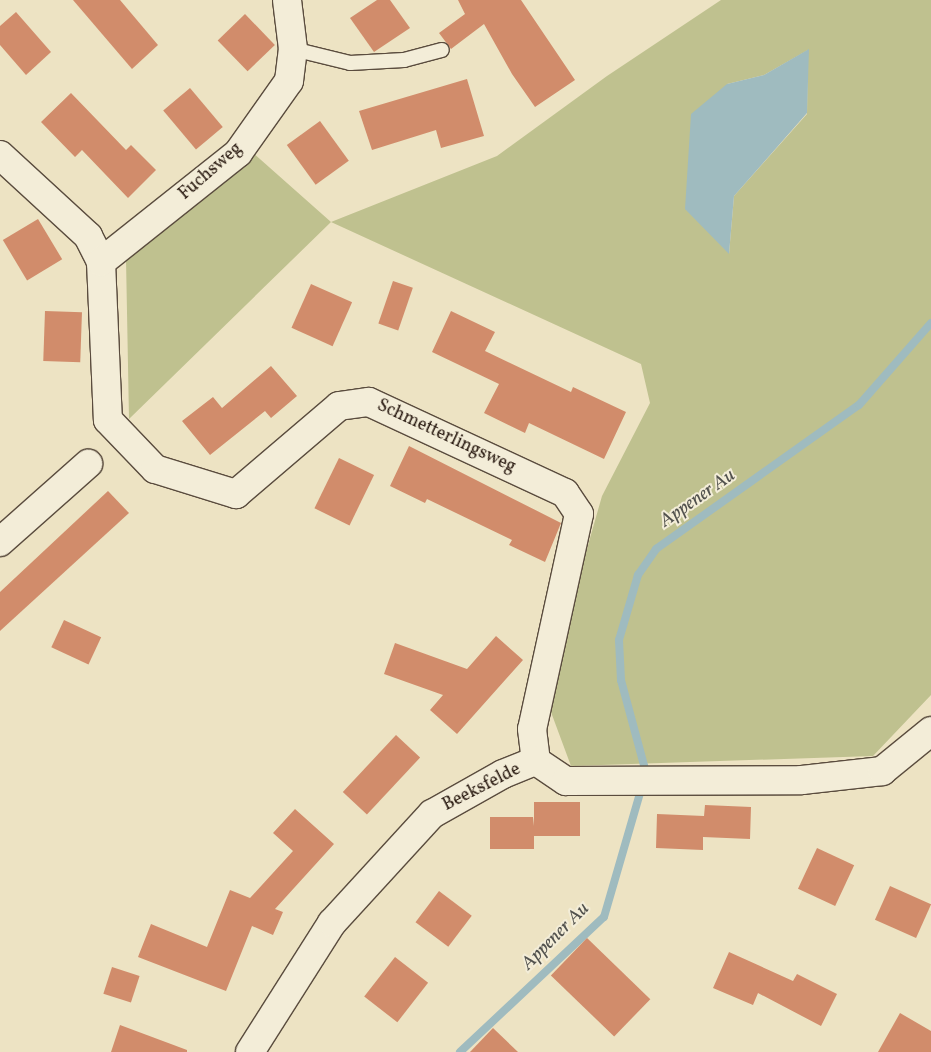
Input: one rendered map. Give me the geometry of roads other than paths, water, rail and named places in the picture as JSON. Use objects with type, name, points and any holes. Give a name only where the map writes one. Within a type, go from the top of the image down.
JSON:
[{"type":"street","name":"Fuchsweg","points":[[101,262],[238,153],[289,81],[293,49],[287,0]]},
{"type":"street","name":"Schmetterlingsweg","points":[[0,155],[88,236],[101,262],[108,420],[155,469],[236,494],[339,406],[369,402],[565,493],[579,514],[532,729],[536,762]]},
{"type":"street","points":[[0,542],[88,464]]},
{"type":"street","name":"Beeksfelde","points":[[250,1052],[332,923],[432,814],[503,774],[536,762],[566,781],[802,780],[882,771],[931,731]]},
{"type":"lane","points":[[293,49],[350,63],[404,60],[442,50]]},
{"type":"water","points":[[809,49],[807,113],[734,196],[729,254],[685,209],[691,114],[727,84],[764,75]]},
{"type":"waterway","name":"Appener Au","points":[[645,769],[621,680],[619,640],[638,575],[656,549],[859,405],[931,323]]},
{"type":"waterway","name":"Appener Au","points":[[460,1052],[604,917],[641,790]]}]
